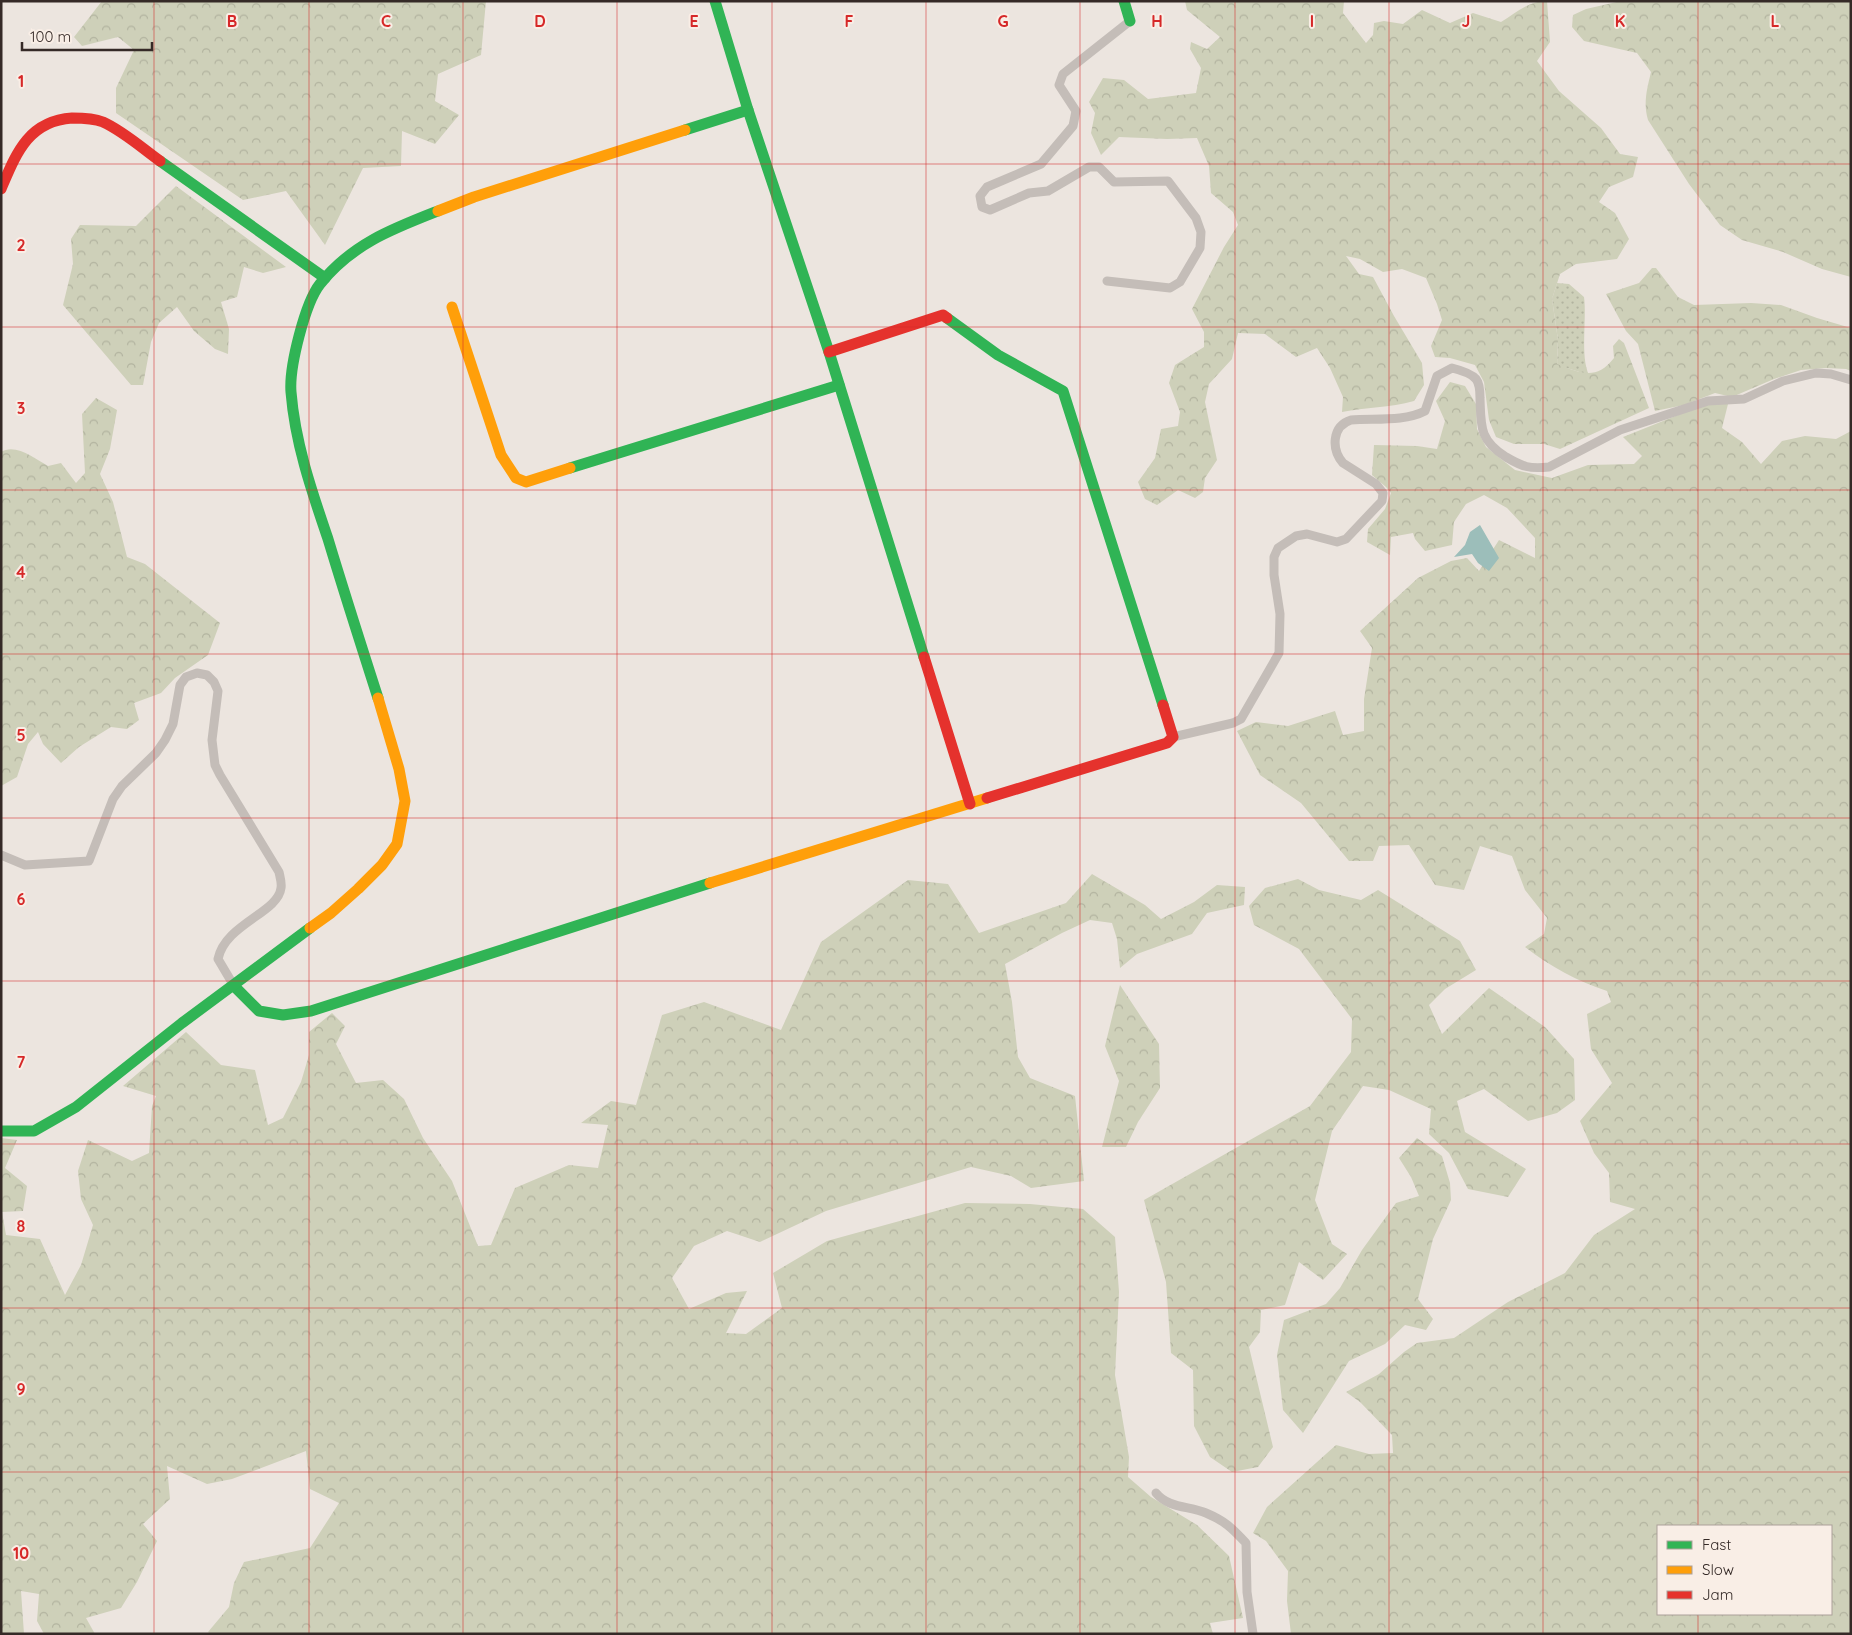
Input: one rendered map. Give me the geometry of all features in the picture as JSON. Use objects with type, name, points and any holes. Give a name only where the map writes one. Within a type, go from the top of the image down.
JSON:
[{"type":"street","points":[[715,1],[748,110],[829,352],[970,804]]},
{"type":"street","points":[[1107,281],[1170,288],[1180,282],[1200,248],[1201,232],[1196,218],[1168,181],[1114,182],[1099,167],[1089,167],[1048,191],[1029,193],[990,210],[982,207],[980,196],[987,187],[1041,164],[1073,126],[1076,111],[1059,85],[1063,74],[1130,21],[1124,1]]},
{"type":"street","points":[[1,1131],[34,1131],[76,1107],[182,1023],[331,913],[382,865],[396,844],[405,801],[399,769],[389,731],[306,472],[296,428],[291,391],[294,362],[304,318],[319,285],[344,258],[360,246],[404,224],[474,197],[748,110]]},
{"type":"street","points":[[1,189],[23,144],[37,130],[55,120],[78,117],[101,122],[120,133],[325,278]]},
{"type":"street","points":[[452,308],[501,455],[516,478],[526,482],[839,385]]},
{"type":"street","points":[[829,352],[943,315],[998,355],[1063,391],[1172,737]]},
{"type":"street","points":[[1,855],[24,865],[89,861],[113,799],[122,786],[156,753],[173,724],[180,685],[186,677],[197,673],[207,675],[214,682],[218,691],[212,740],[215,765],[279,872],[282,887],[277,898],[226,939],[220,949],[218,959],[234,986],[259,1011],[283,1015],[311,1011],[694,888],[1167,743],[1172,737],[1232,723],[1241,719],[1279,653],[1280,614],[1274,575],[1274,557],[1278,548],[1296,536],[1307,534],[1337,542],[1346,540],[1382,501],[1383,493],[1376,484],[1338,458],[1335,445],[1338,428],[1343,422],[1350,420],[1408,417],[1425,411],[1437,376],[1452,368],[1464,371],[1476,380],[1480,388],[1481,425],[1486,441],[1500,453],[1527,468],[1549,467],[1620,430],[1708,401],[1744,399],[1782,381],[1816,373],[1832,374],[1851,380]]},
{"type":"street","points":[[1156,1493],[1161,1500],[1169,1504],[1204,1512],[1227,1523],[1246,1543],[1247,1592],[1253,1634]]},
{"type":"green space","points":[[102,1],[486,1],[481,55],[438,74],[435,101],[459,115],[435,144],[402,131],[401,166],[363,168],[325,245],[286,191],[243,200],[116,113],[116,88],[134,50],[118,37],[82,46],[74,37]]},
{"type":"green space","points":[[1185,1],[1344,1],[1343,13],[1366,43],[1373,35],[1374,23],[1384,21],[1403,24],[1422,10],[1450,23],[1473,13],[1501,22],[1528,5],[1547,1],[1550,42],[1537,61],[1559,91],[1601,128],[1620,154],[1638,157],[1633,177],[1609,187],[1599,202],[1615,213],[1629,239],[1617,259],[1576,264],[1560,274],[1552,299],[1558,340],[1557,364],[1588,373],[1601,370],[1614,358],[1613,346],[1619,339],[1624,343],[1649,408],[1560,449],[1544,444],[1514,444],[1496,437],[1489,420],[1484,382],[1475,365],[1450,358],[1435,357],[1431,346],[1442,320],[1426,278],[1402,269],[1383,272],[1360,259],[1346,256],[1359,274],[1373,277],[1422,363],[1424,385],[1414,401],[1342,412],[1343,397],[1330,368],[1317,348],[1296,357],[1265,334],[1238,333],[1232,359],[1209,384],[1205,402],[1217,460],[1205,478],[1203,492],[1195,498],[1178,490],[1157,505],[1145,499],[1138,482],[1155,458],[1161,429],[1178,426],[1180,412],[1169,383],[1175,365],[1204,347],[1204,332],[1192,309],[1224,247],[1238,225],[1233,212],[1211,193],[1209,166],[1197,138],[1119,137],[1101,155],[1091,133],[1095,113],[1089,102],[1103,78],[1124,80],[1148,99],[1196,93],[1201,68],[1190,49],[1191,42],[1207,49],[1220,37],[1187,10]]},
{"type":"green space","points":[[1621,1],[1851,1],[1851,277],[1822,269],[1783,252],[1742,240],[1720,225],[1689,184],[1648,120],[1646,102],[1651,72],[1637,53],[1584,41],[1572,27],[1573,15],[1586,9]]},
{"type":"green space","points":[[176,186],[286,267],[263,273],[244,267],[237,297],[221,302],[229,329],[228,354],[215,349],[194,331],[177,307],[159,323],[151,342],[143,385],[131,385],[63,305],[73,264],[71,239],[80,225],[136,226]]},
{"type":"green space","points":[[1652,268],[1656,268],[1678,297],[1694,305],[1751,303],[1781,305],[1851,328],[1851,371],[1826,368],[1801,370],[1732,397],[1715,393],[1684,405],[1655,411],[1638,344],[1626,331],[1606,294],[1639,283]]},
{"type":"green space","points":[[1557,283],[1569,284],[1584,297],[1584,348],[1589,375],[1557,365],[1558,340],[1552,299]]},
{"type":"green space","points":[[1450,382],[1465,386],[1476,404],[1477,429],[1486,447],[1515,470],[1552,478],[1588,465],[1634,464],[1642,456],[1623,437],[1698,407],[1717,403],[1728,404],[1722,428],[1742,442],[1761,464],[1782,441],[1805,436],[1836,439],[1851,431],[1851,1634],[1291,1634],[1287,1601],[1288,1571],[1266,1541],[1253,1533],[1267,1507],[1336,1445],[1369,1454],[1393,1453],[1392,1435],[1360,1402],[1346,1392],[1379,1374],[1417,1343],[1454,1338],[1508,1302],[1565,1273],[1594,1235],[1635,1209],[1610,1202],[1609,1173],[1594,1153],[1580,1121],[1612,1083],[1591,1049],[1587,1014],[1611,1002],[1607,991],[1564,973],[1525,947],[1544,934],[1547,918],[1525,890],[1512,856],[1480,846],[1464,890],[1435,885],[1409,845],[1379,846],[1373,861],[1349,861],[1301,803],[1260,775],[1237,731],[1256,722],[1288,726],[1335,711],[1343,735],[1364,731],[1364,699],[1372,648],[1360,631],[1418,578],[1451,561],[1467,558],[1479,571],[1499,540],[1535,558],[1535,538],[1507,508],[1484,495],[1466,504],[1454,522],[1452,545],[1425,551],[1415,539],[1413,533],[1391,537],[1390,555],[1367,542],[1368,529],[1385,509],[1391,493],[1372,475],[1374,445],[1417,446],[1437,449],[1445,421],[1436,401]]},
{"type":"green space","points":[[96,398],[117,410],[110,449],[100,474],[113,502],[127,557],[145,564],[220,623],[208,655],[175,678],[161,693],[134,703],[139,720],[127,729],[111,727],[79,747],[61,763],[43,744],[38,732],[28,744],[17,777],[1,786],[1,452],[13,449],[31,456],[48,466],[61,463],[76,483],[85,473],[82,414]]},
{"type":"green space","points":[[1092,874],[1145,905],[1161,919],[1194,902],[1217,885],[1245,887],[1244,905],[1207,913],[1192,934],[1137,954],[1120,968],[1117,939],[1112,923],[1090,920],[1005,964],[1012,1002],[1018,1057],[1030,1078],[1075,1096],[1084,1181],[1031,1188],[1011,1176],[971,1167],[826,1211],[760,1242],[727,1231],[694,1246],[672,1278],[689,1309],[726,1293],[747,1291],[726,1333],[746,1334],[782,1308],[773,1273],[827,1241],[965,1203],[1030,1204],[1083,1209],[1115,1237],[1119,1292],[1115,1375],[1129,1457],[1128,1477],[1151,1497],[1197,1525],[1229,1556],[1243,1618],[1210,1623],[1213,1634],[210,1634],[208,1632],[229,1607],[234,1583],[244,1562],[310,1548],[339,1503],[310,1489],[306,1451],[232,1479],[207,1484],[167,1466],[170,1499],[143,1524],[157,1541],[137,1582],[121,1608],[86,1618],[95,1634],[44,1634],[37,1621],[39,1594],[21,1591],[24,1634],[1,1634],[1,1138],[17,1140],[5,1168],[27,1186],[23,1211],[2,1212],[6,1235],[40,1239],[65,1295],[81,1265],[93,1225],[81,1199],[78,1171],[88,1140],[132,1161],[149,1153],[152,1106],[156,1096],[123,1086],[186,1032],[221,1065],[255,1070],[268,1125],[283,1118],[301,1082],[309,1055],[309,1032],[332,1013],[345,1026],[336,1044],[356,1083],[383,1080],[404,1099],[423,1138],[452,1181],[478,1246],[491,1245],[515,1188],[569,1165],[598,1168],[608,1125],[581,1123],[611,1101],[636,1105],[662,1015],[704,1002],[781,1030],[821,942],[908,880],[948,884],[979,933],[1066,903]]},
{"type":"green space","points":[[1298,879],[1319,890],[1361,900],[1378,890],[1460,941],[1476,970],[1445,989],[1429,1005],[1442,1034],[1489,988],[1545,1027],[1574,1059],[1575,1100],[1557,1113],[1528,1121],[1484,1089],[1457,1101],[1465,1132],[1526,1169],[1508,1197],[1468,1189],[1449,1153],[1429,1134],[1431,1109],[1389,1090],[1363,1086],[1332,1131],[1315,1200],[1332,1244],[1347,1254],[1323,1280],[1299,1262],[1285,1305],[1261,1310],[1260,1332],[1249,1347],[1273,1447],[1258,1467],[1232,1472],[1210,1457],[1194,1426],[1193,1370],[1171,1353],[1166,1282],[1144,1200],[1310,1106],[1351,1052],[1352,1019],[1299,949],[1254,925],[1249,906],[1265,888]]},
{"type":"green space","points":[[1120,985],[1159,1044],[1160,1088],[1138,1122],[1126,1147],[1102,1147],[1119,1081],[1105,1046]]},
{"type":"green space","points":[[1417,1138],[1442,1156],[1450,1183],[1451,1200],[1433,1239],[1418,1299],[1433,1319],[1426,1330],[1405,1325],[1385,1344],[1349,1361],[1303,1433],[1283,1410],[1277,1355],[1284,1320],[1326,1304],[1340,1288],[1362,1250],[1396,1203],[1419,1196],[1411,1177],[1399,1158]]},
{"type":"water","points":[[1480,525],[1499,558],[1489,571],[1478,563],[1472,554],[1454,557],[1465,545],[1470,532]]},
{"type":"traffic: fast","points":[[715,1],[748,110],[829,352],[924,657]]},
{"type":"traffic: fast","points":[[1124,1],[1130,21]]},
{"type":"traffic: fast","points":[[685,130],[748,110]]},
{"type":"traffic: fast","points":[[160,161],[325,278]]},
{"type":"traffic: fast","points":[[378,698],[300,449],[293,411],[291,381],[295,352],[309,305],[314,293],[332,270],[345,258],[374,239],[438,211]]},
{"type":"traffic: fast","points":[[947,318],[998,355],[1063,391],[1163,705]]},
{"type":"traffic: fast","points":[[570,468],[839,385]]},
{"type":"traffic: fast","points":[[234,986],[259,1011],[283,1015],[311,1011],[710,883]]},
{"type":"traffic: fast","points":[[1,1131],[34,1131],[76,1107],[182,1023],[310,928]]},
{"type":"traffic: slow","points":[[438,211],[474,197],[685,130]]},
{"type":"traffic: slow","points":[[452,307],[501,455],[516,478],[526,482],[570,468]]},
{"type":"traffic: slow","points":[[310,928],[331,913],[358,889],[382,865],[397,844],[405,801],[399,769],[378,698]]},
{"type":"traffic: slow","points":[[710,883],[987,798]]},
{"type":"traffic: jam","points":[[1,189],[18,152],[26,142],[44,125],[57,120],[80,118],[103,122],[125,135],[160,161]]},
{"type":"traffic: jam","points":[[829,352],[943,315],[947,318]]},
{"type":"traffic: jam","points":[[924,657],[970,804]]},
{"type":"traffic: jam","points":[[987,798],[1167,743],[1173,737],[1163,705]]}]
